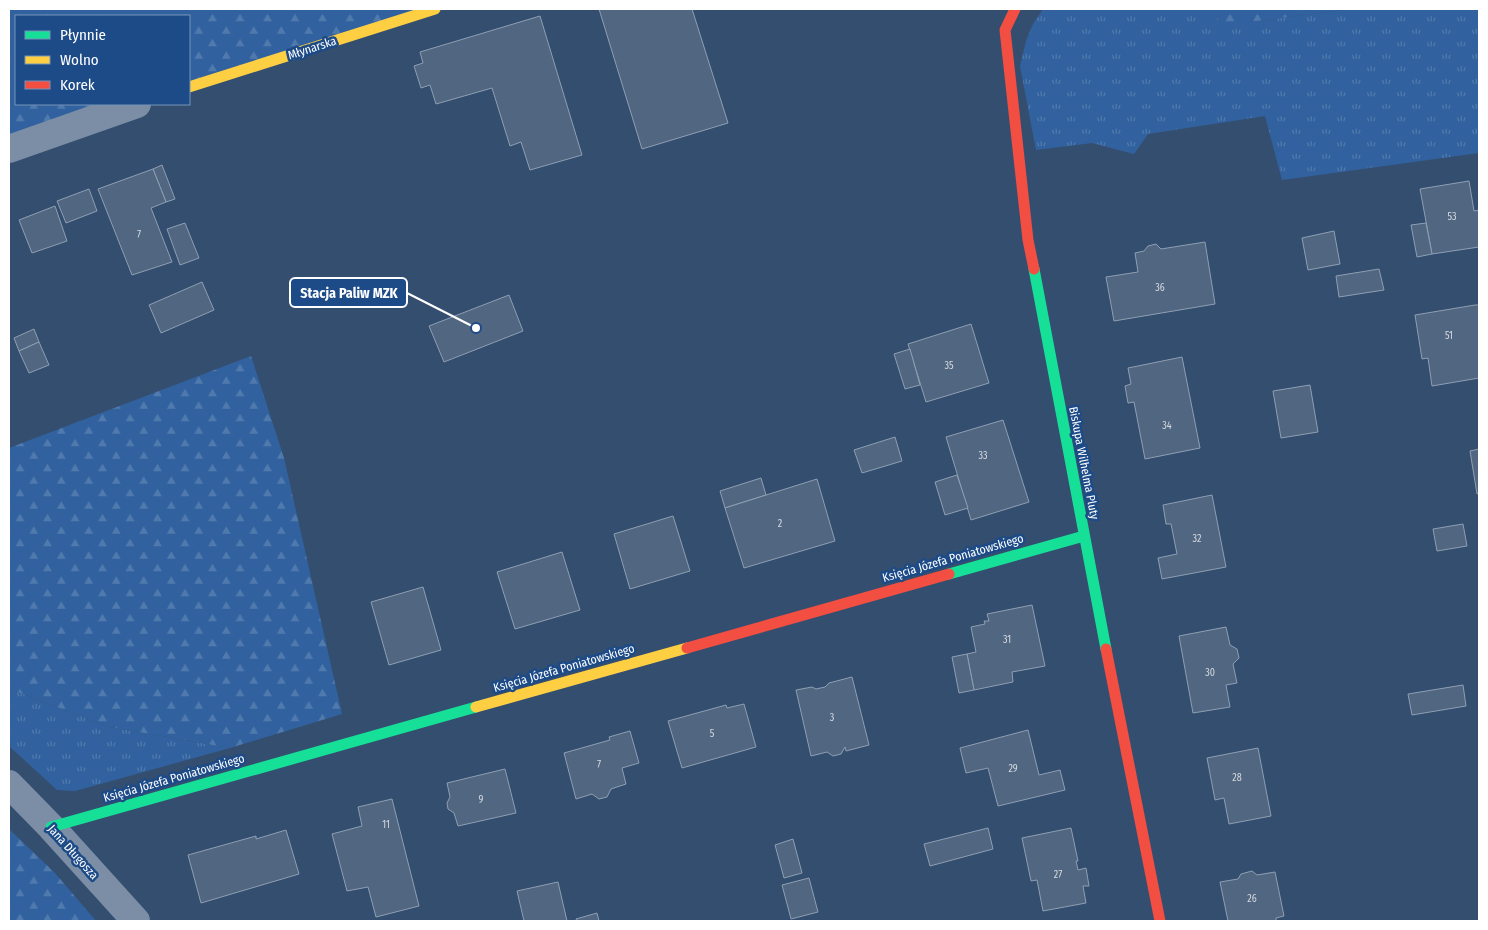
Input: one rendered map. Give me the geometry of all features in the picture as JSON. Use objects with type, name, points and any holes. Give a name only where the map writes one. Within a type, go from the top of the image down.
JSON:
[{"type":"street","name":"Młynarska","points":[[190,87],[435,9]]},
{"type":"street","name":"Biskupa Wilhelma Pluty","points":[[1015,9],[1006,30],[1028,240],[1160,921]]},
{"type":"street","points":[[9,149],[134,105]]},
{"type":"street","name":"Księcia Józefa Poniatowskiego","points":[[51,827],[1084,536]]},
{"type":"street","name":"Jana Długosza","points":[[9,784],[51,827],[136,921]]},
{"type":"green space","points":[[9,9],[445,9],[190,91],[190,15],[15,15],[15,105],[147,105],[9,153]]},
{"type":"green space","points":[[1043,9],[1215,9],[1219,22],[1249,22],[1349,9],[1479,9],[1479,153],[1282,180],[1265,116],[1148,134],[1134,154],[1092,143],[1036,150],[1020,66],[1026,41],[1033,24]]},
{"type":"green space","points":[[1215,9],[1349,9],[1249,22],[1219,22]]},
{"type":"green space","points":[[251,356],[284,458],[342,714],[230,748],[110,727],[9,689],[9,448]]},
{"type":"green space","points":[[9,689],[110,727],[230,748],[75,791],[57,790],[9,746]]},
{"type":"green space","points":[[9,829],[55,873],[96,921],[9,921]]},
{"type":"building","points":[[599,9],[692,9],[728,123],[642,149]]},
{"type":"building","points":[[540,16],[582,155],[530,170],[521,142],[510,146],[492,88],[436,104],[430,85],[421,88],[414,66],[423,63],[420,52]]},
{"type":"building","points":[[162,165],[175,199],[166,202],[153,169]]},
{"type":"building","points":[[153,169],[166,202],[151,208],[172,262],[132,275],[98,189]]},
{"type":"building","points":[[1469,181],[1474,211],[1479,210],[1479,247],[1432,254],[1420,189]]},
{"type":"building","points":[[89,189],[97,211],[66,223],[57,201]]},
{"type":"building","points":[[55,206],[67,241],[32,253],[19,220]]},
{"type":"building","points":[[185,223],[199,258],[180,265],[167,229]]},
{"type":"building","points":[[1426,223],[1432,254],[1417,257],[1411,225]]},
{"type":"building","points":[[1334,231],[1340,264],[1308,270],[1302,238]]},
{"type":"building","points":[[1205,242],[1215,304],[1114,321],[1106,277],[1138,272],[1135,253],[1144,251],[1148,246],[1156,244],[1161,249]]},
{"type":"building","points":[[1379,269],[1384,290],[1339,297],[1336,276]]},
{"type":"building","points":[[202,282],[214,310],[161,333],[149,305]]},
{"type":"building","points":[[509,295],[523,331],[444,362],[429,326]]},
{"type":"building","points":[[1479,305],[1479,378],[1432,386],[1428,358],[1422,359],[1415,315]]},
{"type":"building","points":[[971,324],[989,383],[926,402],[908,344]]},
{"type":"building","points":[[34,329],[39,342],[19,351],[14,338]]},
{"type":"building","points":[[39,342],[49,365],[29,373],[19,351]]},
{"type":"building","points":[[910,349],[920,385],[905,389],[894,354]]},
{"type":"building","points":[[1182,357],[1200,448],[1145,459],[1134,402],[1128,403],[1125,386],[1131,384],[1128,368]]},
{"type":"building","points":[[1310,385],[1318,432],[1281,438],[1273,391]]},
{"type":"building","points":[[1003,420],[1029,502],[971,520],[946,437]]},
{"type":"building","points":[[895,437],[902,461],[862,473],[854,450]]},
{"type":"building","points":[[1479,449],[1479,493],[1477,494],[1470,451]]},
{"type":"building","points":[[957,475],[968,508],[945,515],[935,482]]},
{"type":"building","points":[[761,478],[766,495],[725,508],[720,491]]},
{"type":"building","points":[[817,479],[835,541],[744,568],[725,508]]},
{"type":"building","points":[[1212,495],[1226,567],[1162,579],[1158,558],[1177,554],[1171,524],[1166,524],[1163,505]]},
{"type":"building","points":[[673,516],[690,571],[630,589],[614,534]]},
{"type":"building","points":[[1463,524],[1467,546],[1437,551],[1433,529]]},
{"type":"building","points":[[562,552],[580,610],[515,629],[497,572]]},
{"type":"building","points":[[423,587],[441,650],[389,665],[371,602]]},
{"type":"building","points":[[1032,605],[1045,666],[1012,672],[1013,682],[974,690],[967,654],[976,652],[971,627],[985,624],[984,621],[989,621],[987,614]]},
{"type":"building","points":[[1226,627],[1230,645],[1237,649],[1239,658],[1233,664],[1237,683],[1226,685],[1230,707],[1193,713],[1179,636]]},
{"type":"building","points":[[967,654],[974,690],[959,693],[952,657]]},
{"type":"building","points":[[852,677],[869,745],[846,751],[845,747],[841,754],[833,756],[827,752],[811,756],[796,690],[825,687],[829,683]]},
{"type":"building","points":[[1463,685],[1466,706],[1412,715],[1408,694]]},
{"type":"building","points":[[744,704],[756,747],[682,768],[668,721],[726,705],[727,708]]},
{"type":"building","points":[[1028,730],[1039,775],[1060,770],[1065,790],[998,806],[988,768],[966,773],[960,748]]},
{"type":"building","points":[[630,731],[639,763],[622,768],[626,784],[611,789],[607,797],[599,799],[592,794],[576,799],[564,753],[610,740],[609,737]]},
{"type":"building","points":[[1258,748],[1271,816],[1229,824],[1224,798],[1215,800],[1207,758]]},
{"type":"building","points":[[505,769],[516,813],[458,826],[454,813],[448,809],[447,803],[450,797],[447,783]]},
{"type":"building","points":[[392,799],[419,906],[376,917],[368,887],[347,891],[332,834],[362,826],[358,807]]},
{"type":"building","points":[[988,828],[993,849],[930,866],[924,844]]},
{"type":"building","points":[[1071,828],[1078,870],[1086,868],[1089,886],[1083,886],[1086,903],[1043,911],[1037,880],[1031,881],[1022,838]]},
{"type":"building","points":[[286,830],[299,874],[201,903],[188,855],[256,836],[256,839]]},
{"type":"building","points":[[793,839],[802,873],[784,878],[775,845]]},
{"type":"building","points":[[1252,871],[1257,875],[1275,872],[1284,916],[1276,918],[1276,921],[1228,921],[1220,882],[1238,879],[1241,874]]},
{"type":"building","points":[[809,878],[818,912],[791,919],[782,885]]},
{"type":"building","points":[[558,882],[567,921],[524,921],[517,891]]},
{"type":"building","points":[[597,913],[599,921],[577,921],[576,919]]},
{"type":"traffic: fast","points":[[1034,269],[1106,649]]},
{"type":"traffic: fast","points":[[949,574],[1084,536]]},
{"type":"traffic: fast","points":[[51,827],[476,707]]},
{"type":"traffic: slow","points":[[190,87],[435,9]]},
{"type":"traffic: slow","points":[[476,707],[687,648]]},
{"type":"traffic: jam","points":[[1015,9],[1005,30],[1028,240],[1034,269]]},
{"type":"traffic: jam","points":[[687,648],[949,574]]},
{"type":"traffic: jam","points":[[1106,649],[1160,921]]},
{"type":"place","name":"Stacja Paliw MZK","points":[[476,328]]}]
